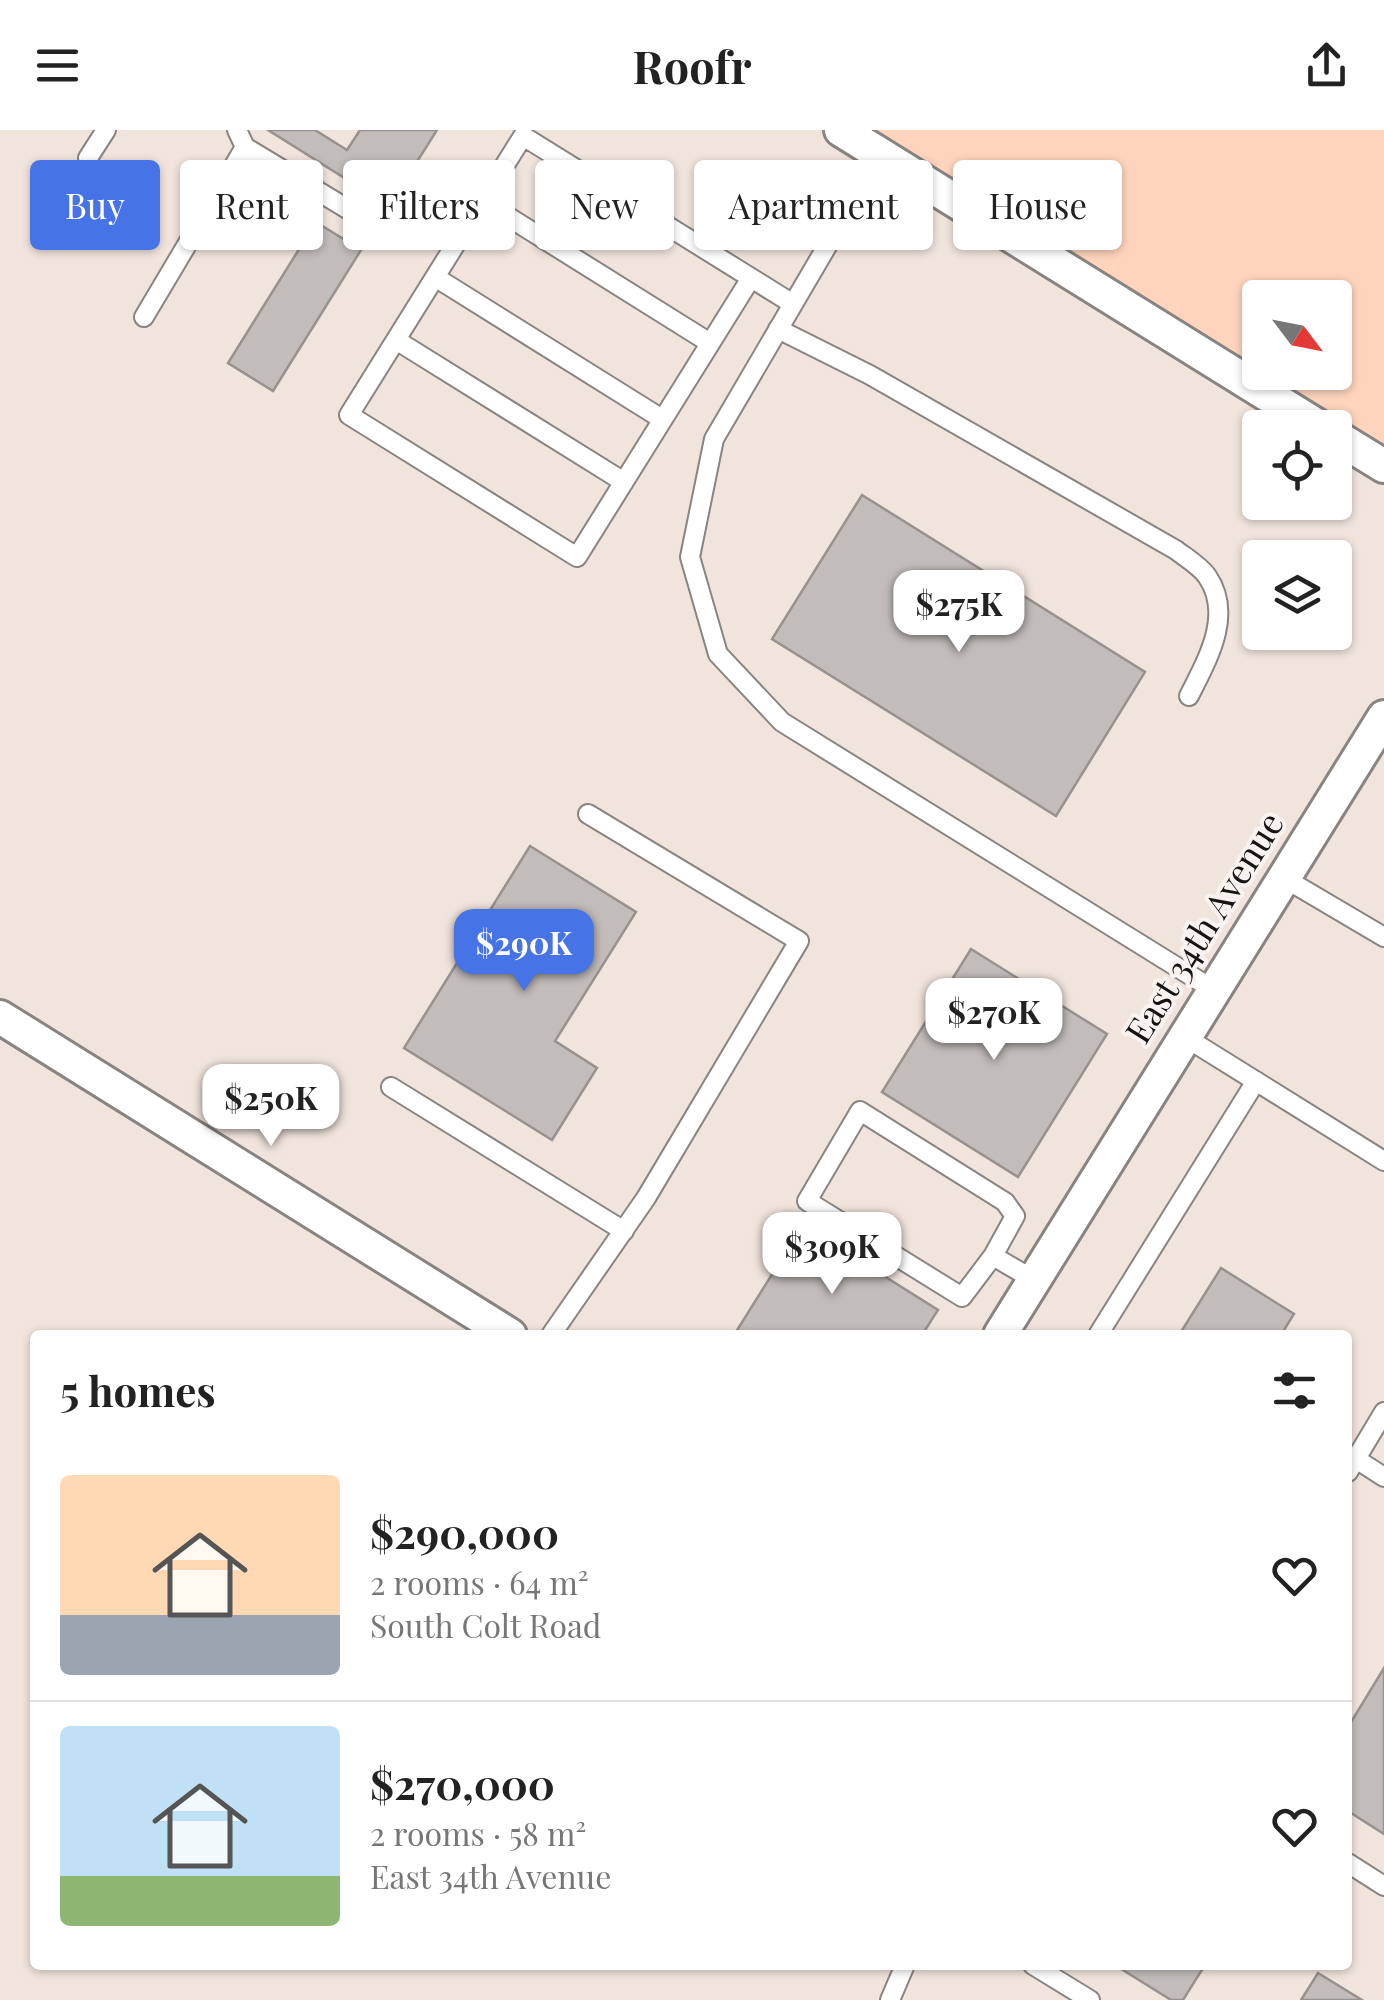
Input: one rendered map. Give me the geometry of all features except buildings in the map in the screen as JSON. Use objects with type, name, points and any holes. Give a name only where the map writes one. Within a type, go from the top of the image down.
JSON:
[{"type":"street","points":[[842,130],[1292,410]]},
{"type":"street","points":[[1352,446],[1384,466]]},
{"type":"street","name":"East 34th Avenue","points":[[1003,1330],[1384,717]]},
{"type":"street","points":[[0,1017],[502,1330]]},
{"type":"lane","points":[[88,158],[106,130]]},
{"type":"lane","points":[[508,160],[523,136],[792,304]]},
{"type":"lane","points":[[144,317],[241,139],[343,205]]},
{"type":"lane","points":[[880,154],[714,439],[690,557],[718,654],[782,722],[1214,990]]},
{"type":"lane","points":[[515,222],[710,343]]},
{"type":"lane","points":[[452,250],[349,414],[577,557],[751,278]]},
{"type":"lane","points":[[435,277],[662,419]]},
{"type":"lane","points":[[778,329],[870,375],[1176,550],[1208,576],[1218,614],[1215,644],[1190,696]]},
{"type":"lane","points":[[396,340],[624,482]]},
{"type":"lane","points":[[555,1330],[624,1231],[799,941],[588,814]]},
{"type":"lane","points":[[1284,878],[1384,937]]},
{"type":"lane","points":[[1185,1037],[1384,1162]]},
{"type":"lane","points":[[1101,1330],[1256,1082]]},
{"type":"lane","points":[[391,1087],[624,1231]]},
{"type":"lane","points":[[860,1112],[1005,1202],[1015,1216],[993,1256],[962,1297],[807,1201],[860,1112]]},
{"type":"lane","points":[[993,1256],[1034,1280]]},
{"type":"lane","points":[[1384,1412],[1352,1466],[1384,1476]]},
{"type":"lane","points":[[1352,1866],[1384,1886]]},
{"type":"lane","points":[[890,2000],[903,1970]]},
{"type":"lane","points":[[1041,1970],[1090,2000]]},
{"type":"shaded area","points":[[0,130],[841,130],[890,160],[694,160],[694,250],[933,250],[933,186],[953,198],[953,250],[1038,250],[1242,374],[1242,390],[1268,390],[1301,410],[1242,410],[1242,520],[1352,520],[1352,441],[1384,461],[1384,2000],[0,2000]]},
{"type":"shaded area","points":[[857,130],[1384,130],[1384,454],[1352,434],[1352,410],[1312,410],[1280,390],[1352,390],[1352,280],[1242,280],[1242,367],[1052,250],[1122,250],[1122,160],[953,160],[953,189],[933,177],[933,160],[906,160]]}]
